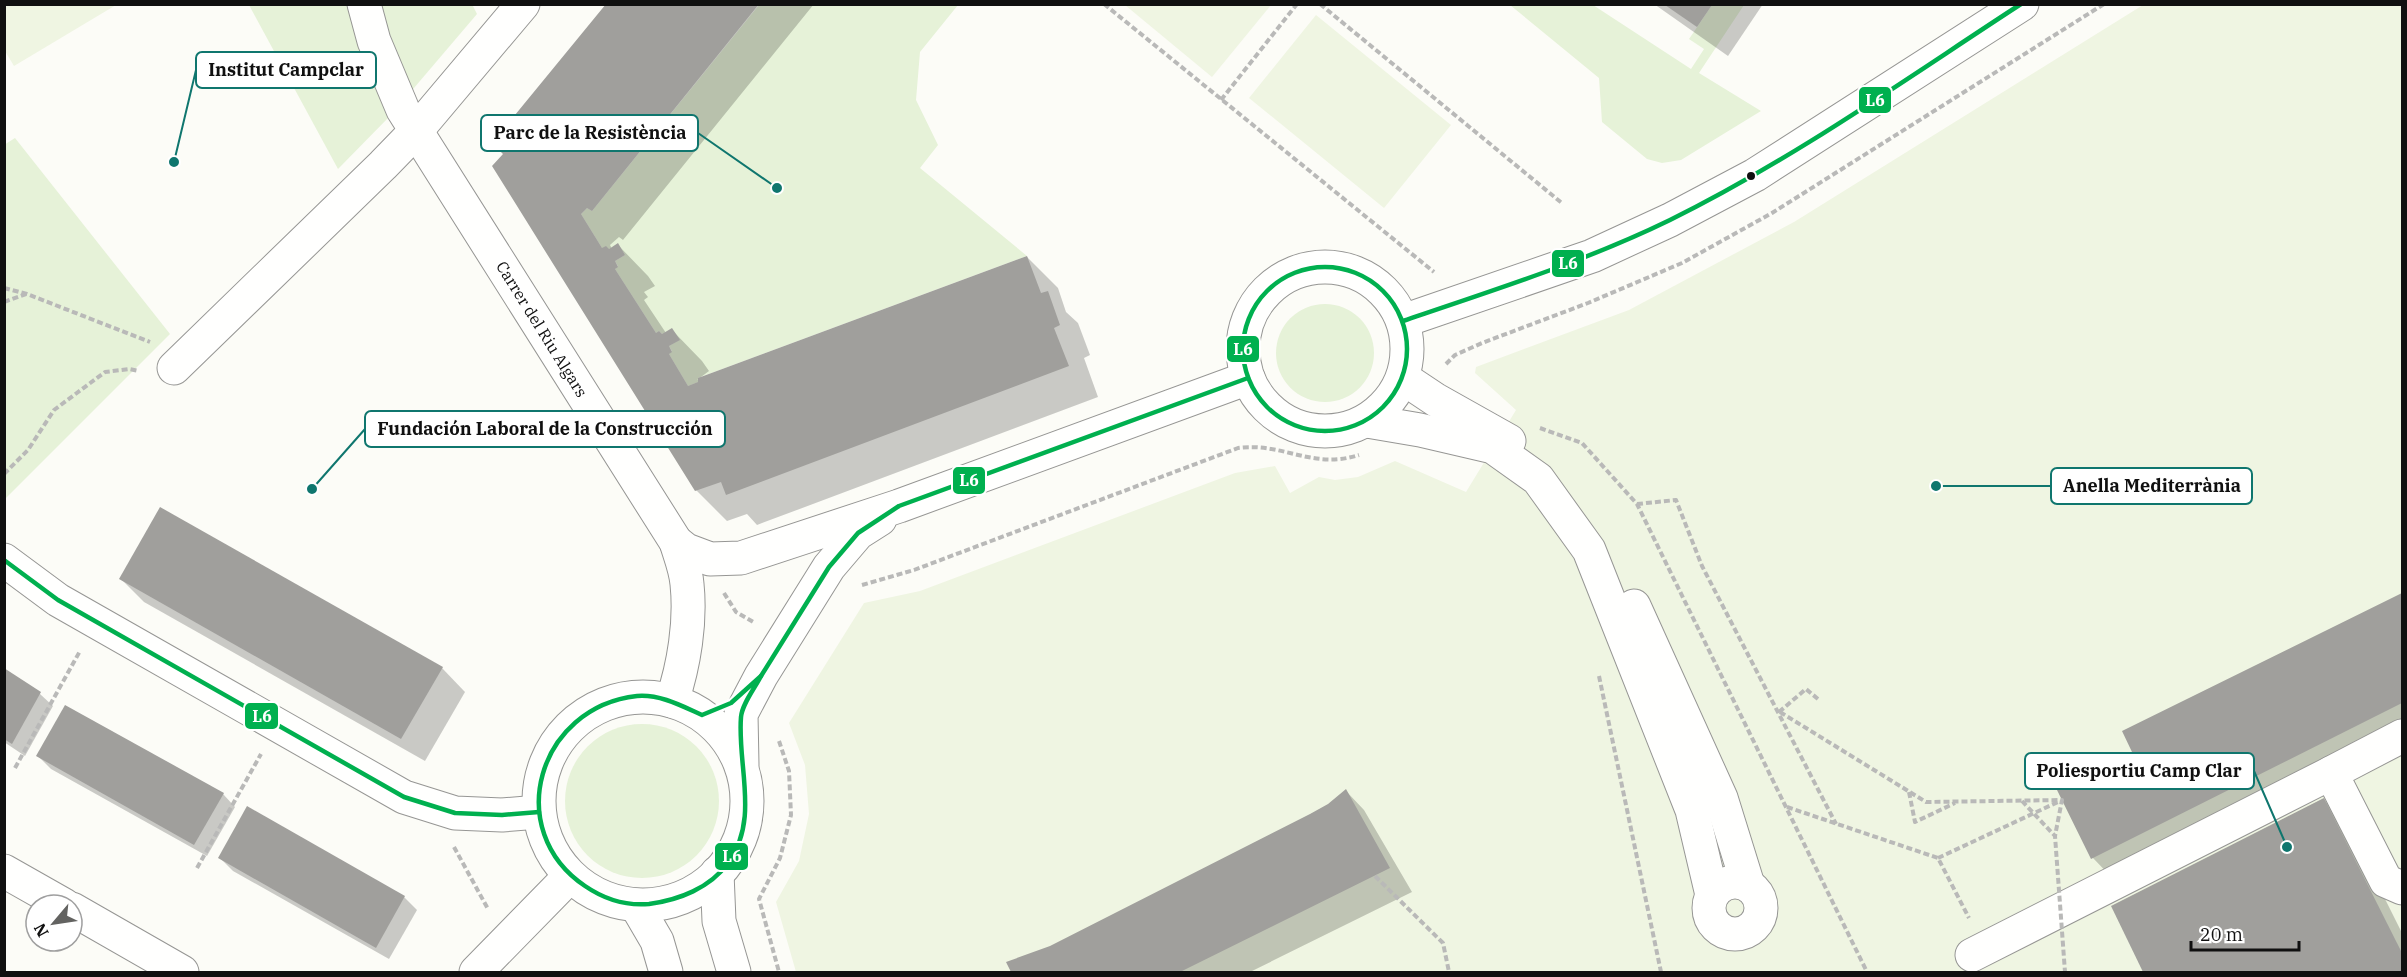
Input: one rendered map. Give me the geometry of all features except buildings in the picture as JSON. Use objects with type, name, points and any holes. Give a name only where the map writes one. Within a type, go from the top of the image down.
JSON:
[{"type":"street","name":"Carrer del Riu Algars","points":[[364,4],[374,41],[398,101],[676,542],[687,582],[688,621],[678,682],[672,701]]},
{"type":"street","points":[[164,356],[375,174],[416,131],[523,4]]},
{"type":"street","points":[[1403,321],[1592,256],[1670,220],[1755,175],[2022,4]]},
{"type":"street","points":[[1308,266],[1348,269],[1371,280],[1390,298],[1403,321],[1408,349],[1403,378],[1389,402],[1367,421],[1340,430],[1311,431],[1284,421],[1262,403],[1248,378],[1242,345],[1245,327],[1256,303],[1274,284],[1308,266]]},
{"type":"street","points":[[676,542],[686,550],[711,559],[741,558],[899,506],[1248,378]]},
{"type":"street","points":[[1403,378],[1436,400],[1501,434],[1544,468],[1605,541],[1721,798],[1748,885]]},
{"type":"street","points":[[1367,421],[1420,430],[1493,447],[1538,479],[1589,550],[1692,810],[1712,895]]},
{"type":"street","points":[[742,767],[726,738],[702,715],[672,701],[639,696],[607,702],[578,719],[555,743],[541,777],[539,813],[549,847],[570,876],[601,897],[636,905],[672,901],[704,886],[728,863],[742,833],[747,800],[742,767],[741,714],[761,676],[829,567],[858,533],[899,506]]},
{"type":"street","points":[[4,560],[58,600],[404,797],[455,813],[502,815],[539,813]]},
{"type":"street","points":[[702,715],[731,704],[761,676]]},
{"type":"street","points":[[1978,952],[2403,736]]},
{"type":"street","points":[[2331,773],[2386,881],[2403,888]]},
{"type":"street","points":[[4,871],[43,893]]},
{"type":"street","points":[[717,873],[719,921],[734,972]]},
{"type":"street","points":[[476,972],[570,876]]},
{"type":"street","points":[[1732,881],[1748,885],[1755,890],[1761,907],[1756,923],[1742,933],[1724,932],[1711,920],[1709,903],[1712,895],[1724,884],[1732,881]]},
{"type":"street","points":[[636,905],[657,941],[666,972]]},
{"type":"street","points":[[84,916],[182,972]]},
{"type":"path","points":[[1104,4],[1436,274]]},
{"type":"path","points":[[1221,100],[1297,4]]},
{"type":"path","points":[[1320,4],[1563,204]]},
{"type":"path","points":[[4,288],[27,294],[164,356]]},
{"type":"path","points":[[4,302],[27,294]]},
{"type":"path","points":[[4,474],[28,450],[54,410],[105,372],[129,369],[142,371]]},
{"type":"path","points":[[1530,424],[1582,443],[1636,504],[1867,972]]},
{"type":"path","points":[[1549,431],[1560,487]]},
{"type":"path","points":[[1636,504],[1676,500],[1702,566],[1836,824]]},
{"type":"path","points":[[718,584],[736,612],[765,629]]},
{"type":"path","points":[[15,768],[81,650]]},
{"type":"path","points":[[1598,670],[1661,972]]},
{"type":"path","points":[[1779,712],[1806,689],[1818,699]]},
{"type":"path","points":[[1779,712],[1926,802],[2062,800]]},
{"type":"path","points":[[778,739],[789,771],[791,815],[780,858],[759,899],[779,972]]},
{"type":"path","points":[[197,868],[262,753]]},
{"type":"path","points":[[1909,792],[1915,822],[1957,802]]},
{"type":"path","points":[[1786,807],[1938,858],[2062,800]]},
{"type":"path","points":[[2062,800],[2055,836],[2065,972]]},
{"type":"path","points":[[2022,801],[2055,836]]},
{"type":"path","points":[[454,847],[492,917]]},
{"type":"path","points":[[1938,858],[1978,952]]},
{"type":"path","points":[[1375,876],[1443,943],[1449,972]]},
{"type":"green space","points":[[472,4],[477,14],[391,115],[338,169],[249,5]]},
{"type":"green space","points":[[4,5],[116,5],[14,66],[5,51]]},
{"type":"green space","points":[[759,5],[958,5],[920,52],[916,100],[938,145],[920,168],[1027,256],[698,378],[698,382],[688,386],[669,354],[672,351],[669,346],[679,340],[672,329],[662,334],[659,331],[656,333],[615,269],[618,266],[615,261],[625,255],[618,244],[609,249],[602,248],[581,214],[587,208],[592,211]]},
{"type":"green space","points":[[1125,5],[1271,5],[1212,77]]},
{"type":"green space","points":[[1510,5],[1593,5],[1691,69],[1704,49],[1689,39],[1712,5],[1744,5],[1699,73],[1761,111],[1681,160],[1662,163],[1647,159],[1602,122],[1599,78]]},
{"type":"green space","points":[[2143,5],[2402,5],[2402,972],[796,972],[776,902],[799,861],[809,814],[805,765],[789,723],[864,603],[920,591],[1235,473],[1275,466],[1290,493],[1319,477],[1335,480],[1358,477],[1395,461],[1466,492],[1516,410],[1475,373],[1476,367],[1629,310],[1794,222]]},
{"type":"green space","points":[[1316,15],[1451,125],[1384,208],[1249,98]]},
{"type":"green space","points":[[15,138],[170,334],[5,499],[4,145]]},
{"type":"green space","points":[[1325,304],[1344,308],[1359,319],[1370,334],[1374,353],[1370,372],[1359,387],[1344,398],[1325,402],[1306,398],[1291,387],[1280,372],[1276,353],[1280,334],[1291,319],[1306,308]]},
{"type":"green space","points":[[642,724],[672,729],[697,746],[714,771],[719,801],[714,831],[697,856],[672,873],[642,878],[612,873],[587,856],[570,831],[565,801],[570,771],[587,746],[612,729]]},
{"type":"transit line","name":"L6","points":[[1403,321],[1605,249],[1715,197],[1805,145],[2021,4]]},
{"type":"transit line","name":"L6","points":[[1325,267],[1356,273],[1383,291],[1401,318],[1407,349],[1401,380],[1383,407],[1356,425],[1325,431],[1294,425],[1267,407],[1249,380],[1243,349],[1249,318],[1267,291],[1294,273],[1325,267]]},
{"type":"transit line","name":"L6","points":[[761,676],[829,567],[858,533],[899,506],[1248,378]]},
{"type":"transit line","name":"L6","points":[[4,560],[58,600],[404,797],[455,813],[502,815],[539,812]]},
{"type":"transit line","name":"L6","points":[[761,676],[746,701],[741,717],[745,792],[743,829],[738,846],[721,872],[703,886],[682,896],[649,904],[632,904],[616,901],[592,891],[559,862],[544,834],[539,804],[543,774],[555,746],[575,722],[603,705],[637,696],[662,699],[702,715],[731,703],[761,676]]},
{"type":"place","name":"Institut Campclar","points":[[174,162]]},
{"type":"place","name":"Parc de la Resistència","points":[[777,188]]},
{"type":"place","name":"Anella Mediterrània","points":[[1936,486]]},
{"type":"place","name":"Fundación Laboral de la Construcción","points":[[312,489]]},
{"type":"place","name":"Poliesportiu Camp Clar","points":[[2287,847]]}]
